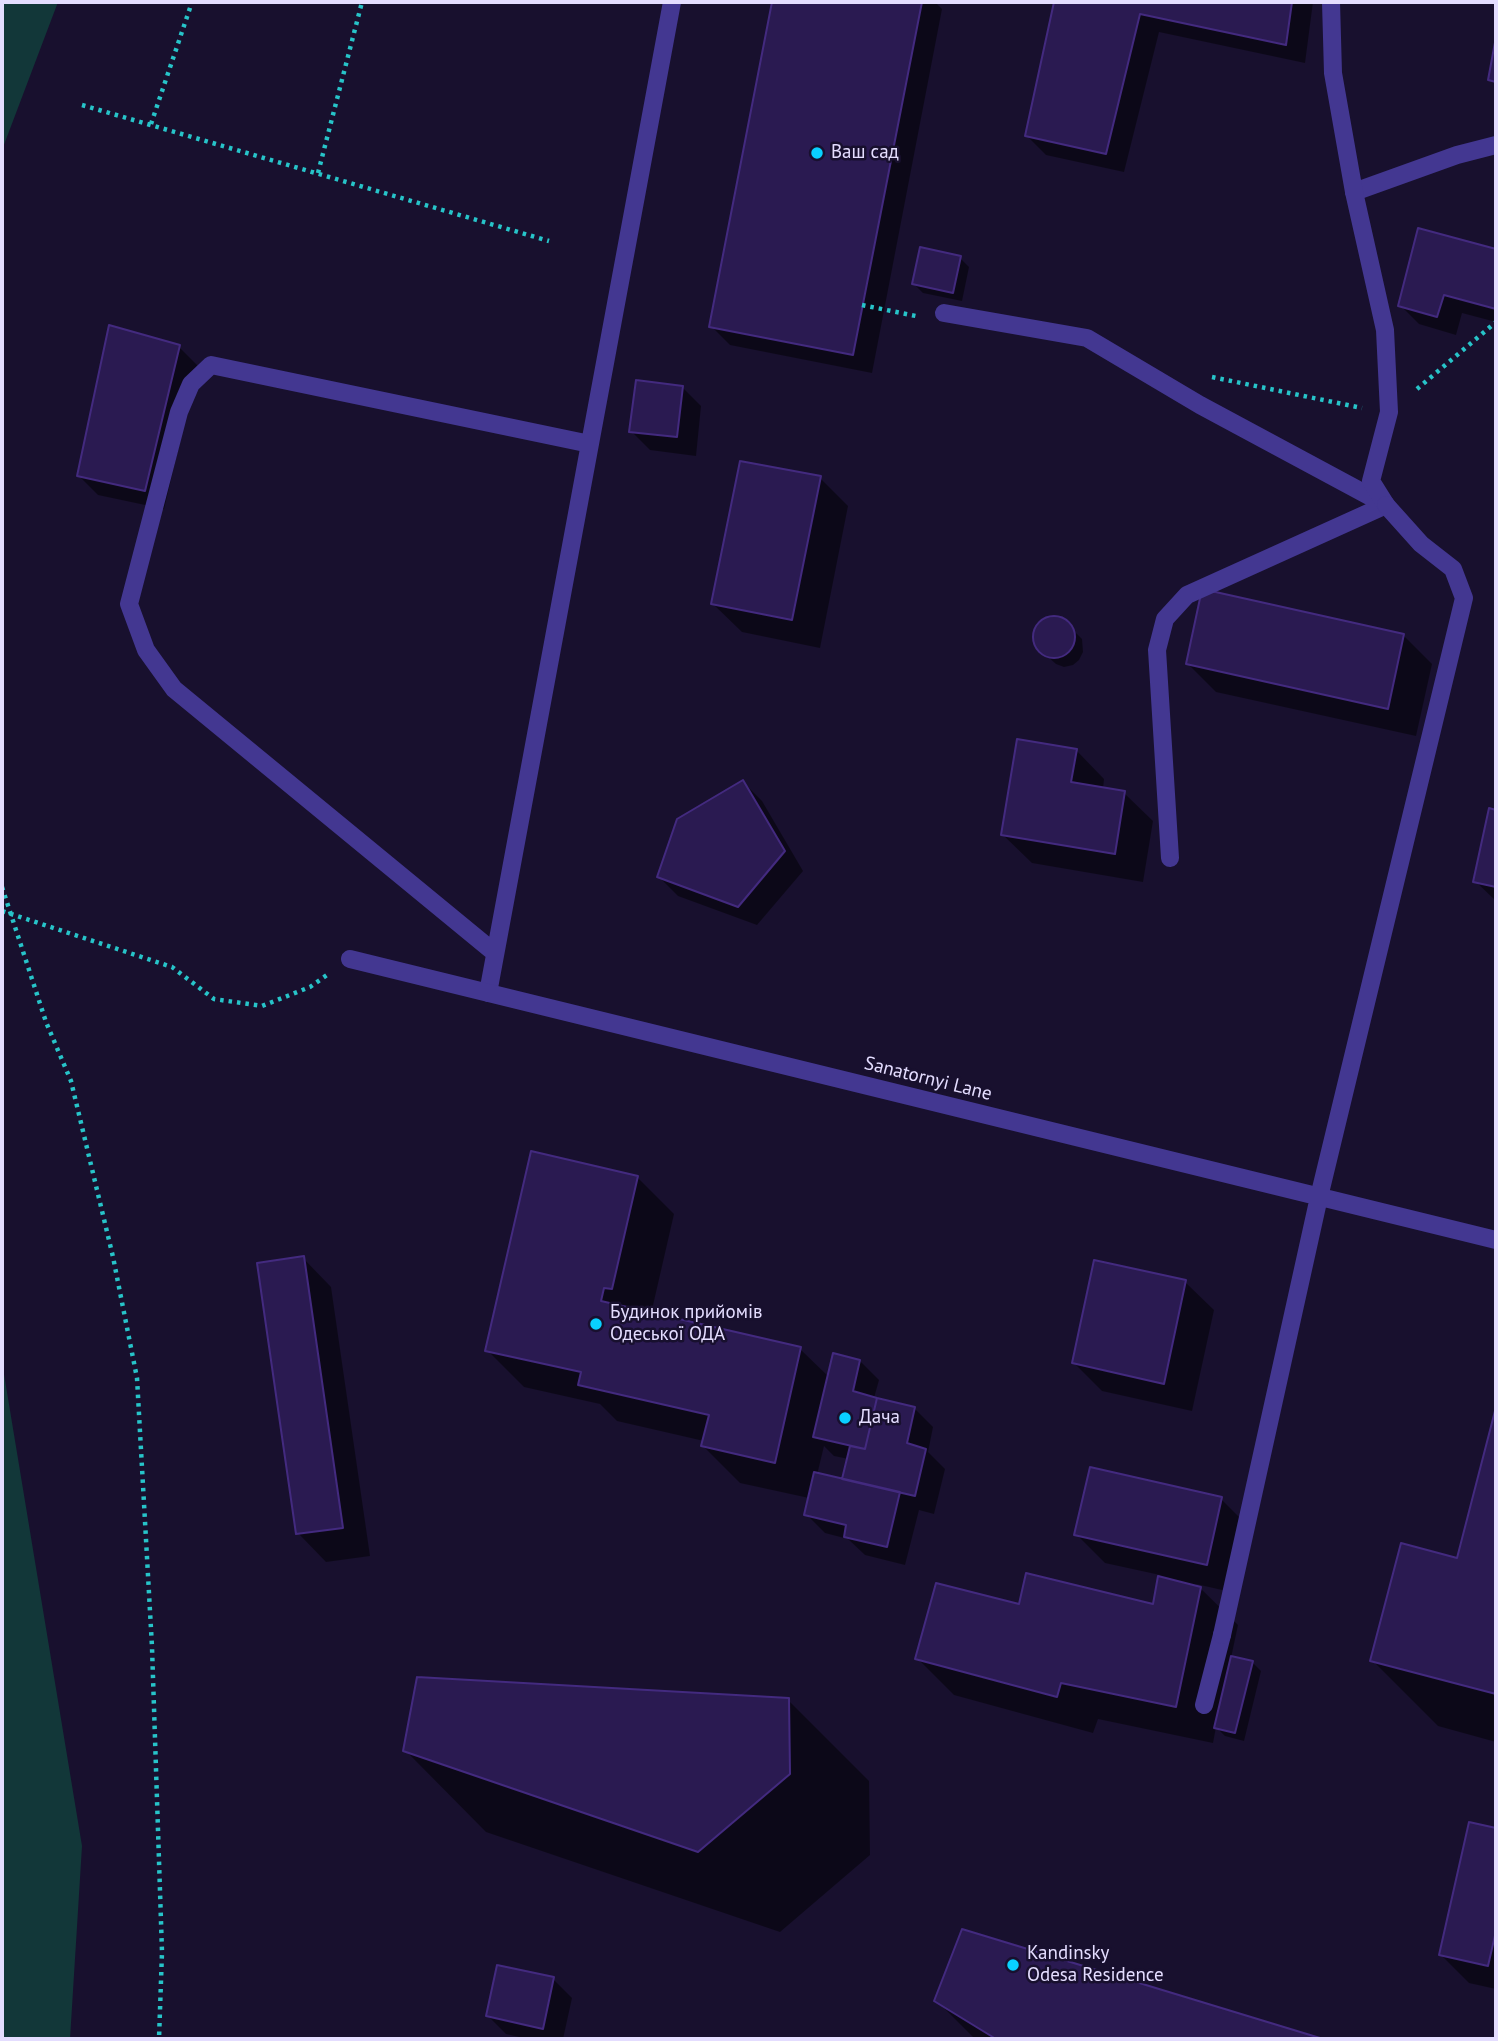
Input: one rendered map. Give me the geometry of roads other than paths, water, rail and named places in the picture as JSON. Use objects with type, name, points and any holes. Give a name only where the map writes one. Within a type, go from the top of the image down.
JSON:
[{"type":"street","points":[[488,993],[672,2]]},
{"type":"street","points":[[1204,1704],[1222,1635],[1320,1196],[1464,598],[1453,569],[1421,544],[1386,505],[1371,481],[1389,412],[1385,330],[1354,192],[1333,73],[1331,2]]},
{"type":"street","points":[[1354,192],[1457,155],[1496,145]]},
{"type":"street","points":[[944,313],[1087,338],[1200,405],[1386,505]]},
{"type":"street","points":[[495,953],[174,688],[146,650],[130,604],[179,412],[191,384],[211,365],[590,444]]},
{"type":"street","points":[[1170,858],[1157,650],[1166,619],[1187,595],[1386,505]]},
{"type":"street","name":"Sanatornyi Lane","points":[[350,959],[1496,1240]]},
{"type":"place","name":"Ваш сад","points":[[817,153]]},
{"type":"place","name":"Будинок прийомів Одеської ОДА","points":[[596,1324]]},
{"type":"place","name":"Дача","points":[[845,1418]]},
{"type":"place","name":"Kandinsky Odesa Residence","points":[[1013,1965]]}]
